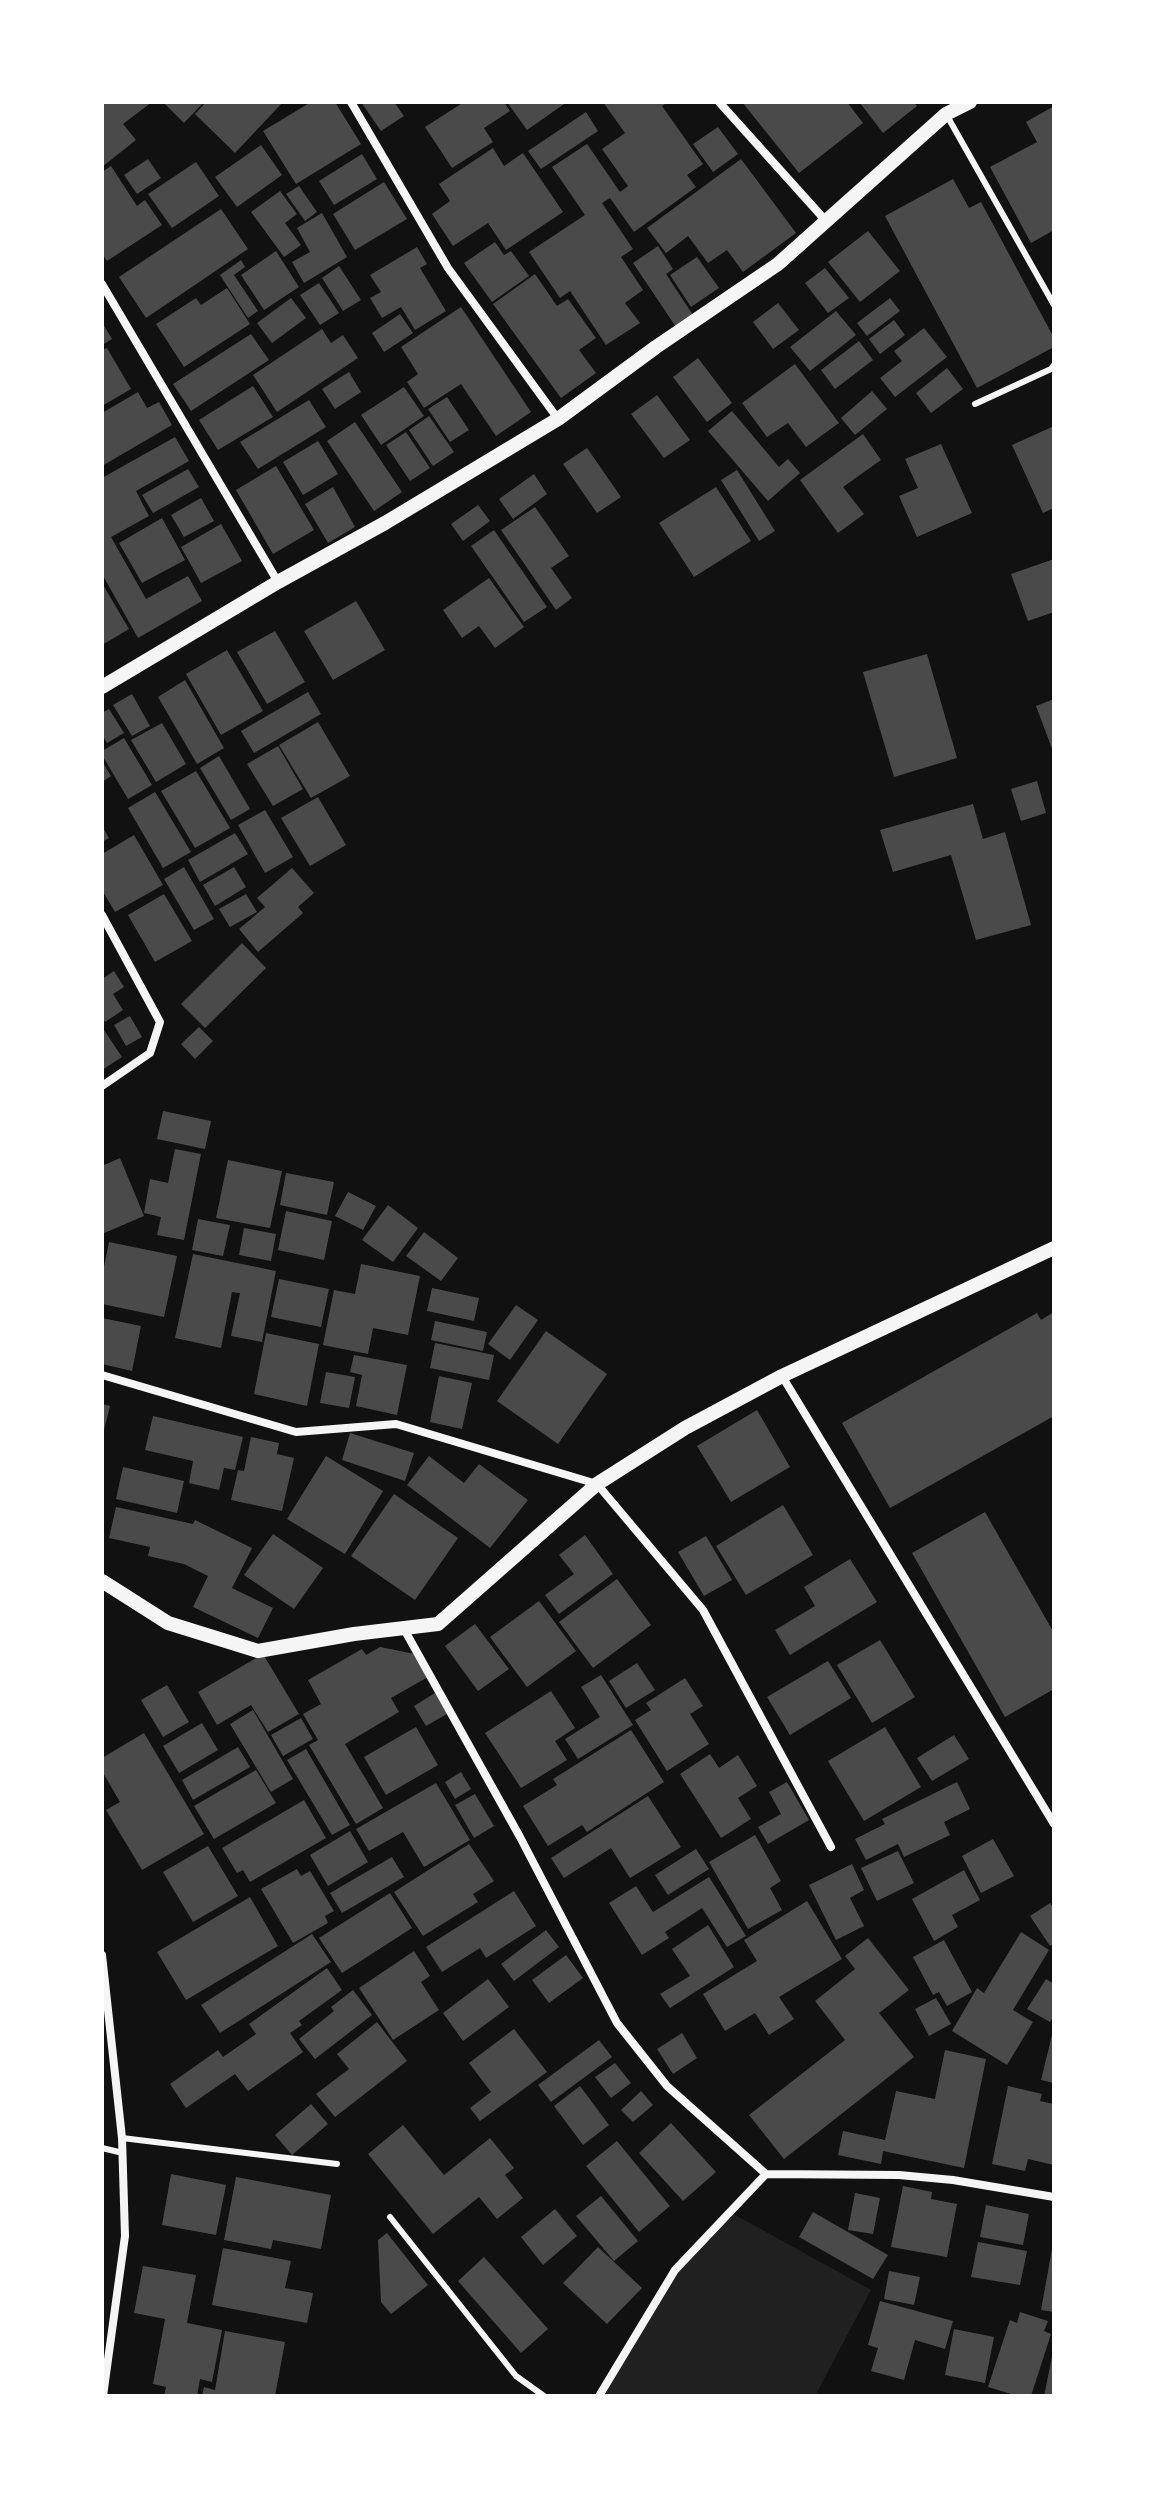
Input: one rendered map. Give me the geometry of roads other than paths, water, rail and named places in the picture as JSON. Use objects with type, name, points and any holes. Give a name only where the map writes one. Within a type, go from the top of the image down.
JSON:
[{"type":"street","points":[[351,102],[448,268],[558,419]]},
{"type":"street","points":[[719,102],[826,221]]},
{"type":"street","points":[[102,687],[558,419],[656,347],[778,264],[942,108],[970,102]]},
{"type":"street","points":[[102,284],[278,582]]},
{"type":"street","points":[[102,915],[160,1022],[150,1053],[102,1086]]},
{"type":"street","points":[[102,1581],[168,1623],[258,1651],[354,1634],[438,1624],[597,1484],[685,1428],[782,1376],[1054,1248]]},
{"type":"street","points":[[102,1375],[296,1432],[396,1424],[597,1484],[703,1610],[831,1847]]},
{"type":"street","points":[[782,1376],[1054,1824]]},
{"type":"street","points":[[404,1629],[520,1837],[617,2023],[667,2086],[766,2174],[899,2175],[953,2180],[1054,2197]]},
{"type":"street","points":[[102,1955],[122,2138],[125,2236],[103,2396]]},
{"type":"street","points":[[599,2396],[675,2270],[766,2174]]},
{"type":"lane","points":[[942,108],[1054,305]]},
{"type":"lane","points":[[975,404],[1054,365]]},
{"type":"lane","points":[[122,2138],[337,2164]]},
{"type":"lane","points":[[102,2148],[123,2153]]},
{"type":"lane","points":[[390,2217],[516,2376],[544,2396]]}]
